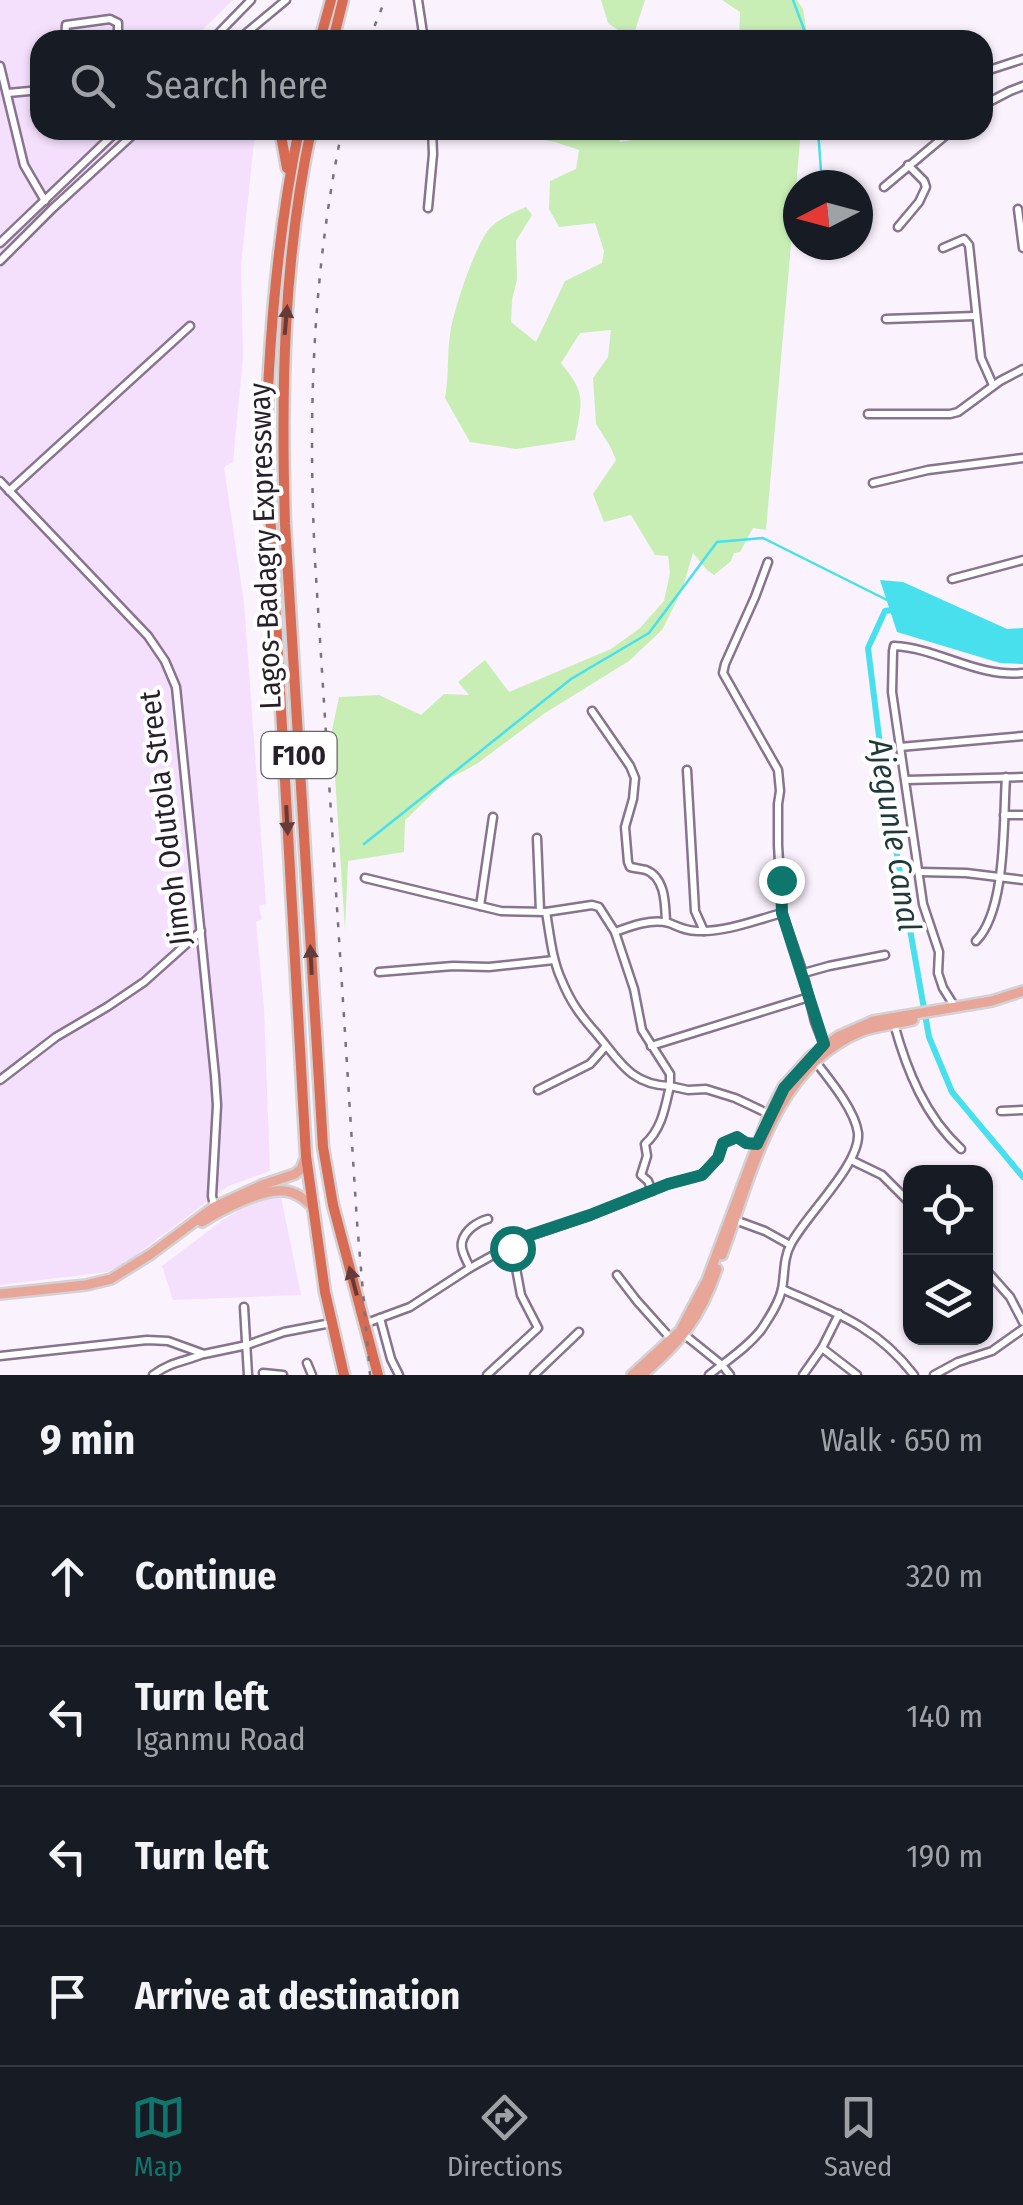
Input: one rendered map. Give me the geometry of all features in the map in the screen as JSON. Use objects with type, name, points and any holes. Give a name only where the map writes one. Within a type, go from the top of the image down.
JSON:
[{"type":"highway","points":[[323,30],[331,0]]},
{"type":"highway","points":[[336,30],[343,0]]},
{"type":"highway","points":[[282,140],[289,177]]},
{"type":"highway","name":"Lagos-Badagry Expressway","points":[[297,140],[269,346],[266,442],[306,1156],[331,1324],[343,1375]]},
{"type":"highway","name":"Lagos-Badagry Expressway","points":[[309,140],[298,203],[284,336],[285,524],[323,1148],[378,1375]]},
{"type":"main road","points":[[632,1375],[682,1333],[760,1145],[789,1091],[815,1061],[860,1032],[1023,992]]},
{"type":"main road","points":[[642,1375],[682,1333],[713,1282],[769,1114],[792,1076],[824,1044],[857,1026],[889,1018],[899,1021]]},
{"type":"main road","points":[[0,1297],[89,1290],[113,1284],[146,1264],[215,1210],[262,1185],[295,1174],[306,1156]]},
{"type":"main road","points":[[215,1210],[280,1190],[294,1193],[312,1206]]},
{"type":"street","points":[[222,30],[251,0]]},
{"type":"street","points":[[250,30],[286,0]]},
{"type":"street","points":[[418,0],[422,30]]},
{"type":"street","points":[[66,30],[66,25],[110,19],[118,23],[118,30]]},
{"type":"street","points":[[993,69],[1023,59]]},
{"type":"street","points":[[0,66],[24,165],[52,209]]},
{"type":"street","points":[[993,99],[1023,86]]},
{"type":"street","points":[[8,94],[30,91]]},
{"type":"street","points":[[0,243],[107,140]]},
{"type":"street","points":[[0,261],[127,140]]},
{"type":"street","points":[[428,208],[432,140]]},
{"type":"street","points":[[884,187],[939,140]]},
{"type":"street","points":[[898,228],[926,187],[908,165]]},
{"type":"street","points":[[1018,209],[1023,248]]},
{"type":"street","points":[[943,248],[964,239],[969,245],[981,358],[993,385]]},
{"type":"street","points":[[886,320],[975,316]]},
{"type":"street","points":[[9,491],[190,326]]},
{"type":"street","points":[[868,414],[958,412],[993,385],[1023,369]]},
{"type":"street","points":[[872,483],[928,470],[1023,458]]},
{"type":"street","name":"Jimoh Odutola Street","points":[[0,481],[148,636],[165,661],[176,688],[217,1105],[212,1196],[215,1210]]},
{"type":"street","points":[[952,579],[1023,560]]},
{"type":"street","points":[[768,562],[723,673],[778,770],[782,913],[824,1044]]},
{"type":"street","points":[[947,1010],[938,973],[939,952],[923,904],[900,748],[892,692],[894,646],[994,672],[1023,673]]},
{"type":"street","points":[[592,711],[635,778],[626,827],[628,862],[658,880],[666,922]]},
{"type":"street","points":[[900,748],[1023,736]]},
{"type":"street","points":[[687,770],[695,910],[704,931]]},
{"type":"street","points":[[976,941],[992,914],[1000,878],[1006,777]]},
{"type":"street","points":[[906,780],[1023,777]]},
{"type":"street","points":[[1004,815],[1023,815]]},
{"type":"street","points":[[480,906],[493,816]]},
{"type":"street","points":[[538,838],[543,912],[561,980],[575,1009],[618,1063],[656,1086],[706,1089],[769,1114]]},
{"type":"street","points":[[919,872],[1023,880]]},
{"type":"street","points":[[365,878],[500,911],[598,907],[615,932],[634,989],[642,1030],[670,1074],[660,1123],[645,1144],[647,1156],[641,1174],[652,1191]]},
{"type":"street","points":[[615,932],[666,922],[679,929],[704,931],[782,913]]},
{"type":"street","points":[[0,1080],[56,1037],[144,982],[202,930]]},
{"type":"street","points":[[803,973],[885,955]]},
{"type":"street","points":[[378,972],[554,960]]},
{"type":"street","points":[[651,1046],[808,998]]},
{"type":"street","points":[[899,1021],[909,1074],[948,1137],[960,1149]]},
{"type":"street","points":[[538,1090],[590,1064],[606,1046]]},
{"type":"street","points":[[708,1375],[758,1334],[782,1289],[790,1245],[850,1160],[858,1136],[854,1120],[815,1061]]},
{"type":"street","points":[[1001,1110],[1023,1110]]},
{"type":"street","points":[[364,1324],[410,1307],[470,1268],[512,1248],[520,1239],[707,1172],[728,1139],[737,1137],[760,1145]]},
{"type":"street","points":[[850,1160],[882,1175],[903,1196]]},
{"type":"street","points":[[470,1268],[462,1242],[475,1224],[488,1219]]},
{"type":"street","points":[[735,1220],[790,1245]]},
{"type":"street","points":[[487,1375],[538,1328],[520,1295],[512,1248]]},
{"type":"street","points":[[617,1274],[636,1302],[672,1340]]},
{"type":"street","points":[[934,1375],[992,1352],[1023,1326],[1010,1297],[993,1278]]},
{"type":"street","points":[[782,1289],[854,1320],[884,1342],[914,1375]]},
{"type":"street","points":[[244,1307],[248,1375]]},
{"type":"street","points":[[802,1375],[822,1348],[839,1314]]},
{"type":"street","points":[[380,1318],[399,1375]]},
{"type":"street","points":[[153,1375],[173,1362],[284,1332],[331,1324]]},
{"type":"street","points":[[534,1375],[579,1332]]},
{"type":"street","points":[[682,1333],[722,1364],[730,1375]]},
{"type":"street","points":[[0,1356],[147,1340],[168,1341],[204,1354]]},
{"type":"street","points":[[822,1348],[858,1375]]},
{"type":"street","points":[[307,1363],[312,1375]]},
{"type":"street","points":[[263,1372],[283,1375]]},
{"type":"shaded area","points":[[0,0],[233,0],[202,30],[30,30],[30,140],[255,140],[241,266],[243,357],[233,462],[224,467],[244,603],[266,904],[259,906],[262,919],[256,922],[264,1008],[270,1171],[228,1186],[127,1262],[107,1272],[0,1285]]},
{"type":"shaded area","points":[[281,1197],[301,1295],[173,1300],[162,1266],[247,1205]]},
{"type":"green space","points":[[601,0],[645,0],[635,30],[618,30],[608,23]]},
{"type":"green space","points":[[722,0],[797,0],[803,9],[806,30],[739,30],[740,12]]},
{"type":"green space","points":[[544,140],[800,140],[798,170],[783,170],[783,260],[790,260],[766,530],[753,528],[740,552],[734,553],[731,561],[714,575],[693,553],[682,590],[662,630],[629,661],[447,780],[405,820],[404,852],[348,861],[345,930],[332,730],[339,697],[379,695],[421,715],[444,694],[469,695],[458,682],[485,660],[509,692],[611,649],[640,628],[664,601],[670,573],[668,556],[655,555],[631,515],[604,522],[593,494],[616,460],[596,424],[593,378],[608,357],[611,330],[580,333],[561,363],[579,391],[575,440],[516,449],[470,442],[445,398],[455,312],[476,252],[494,224],[526,207],[532,215],[516,241],[517,279],[511,322],[536,342],[565,281],[602,263],[604,251],[595,223],[559,227],[549,209],[550,181],[576,169],[579,150]]},
{"type":"water","points":[[880,580],[903,582],[1007,629],[1023,628],[1023,664],[1000,663],[897,632]]},
{"type":"waterway","points":[[793,0],[804,30]]},
{"type":"waterway","points":[[819,140],[821,170]]},
{"type":"waterway","points":[[364,844],[571,679],[649,633],[717,542],[763,538],[887,600]]},
{"type":"waterway","name":"Ajegunle Canal","points":[[899,609],[885,611],[868,648],[886,793],[929,1037],[952,1092],[1023,1177]]},
{"type":"railway","points":[[373,30],[385,0]]},
{"type":"railway","points":[[340,140],[318,292],[313,506],[370,1375]]},
{"type":"route","points":[[512,1248],[527,1236],[702,1175],[718,1158],[728,1139],[737,1137],[757,1144],[769,1114],[792,1076],[824,1044],[782,913],[781,880]]}]
